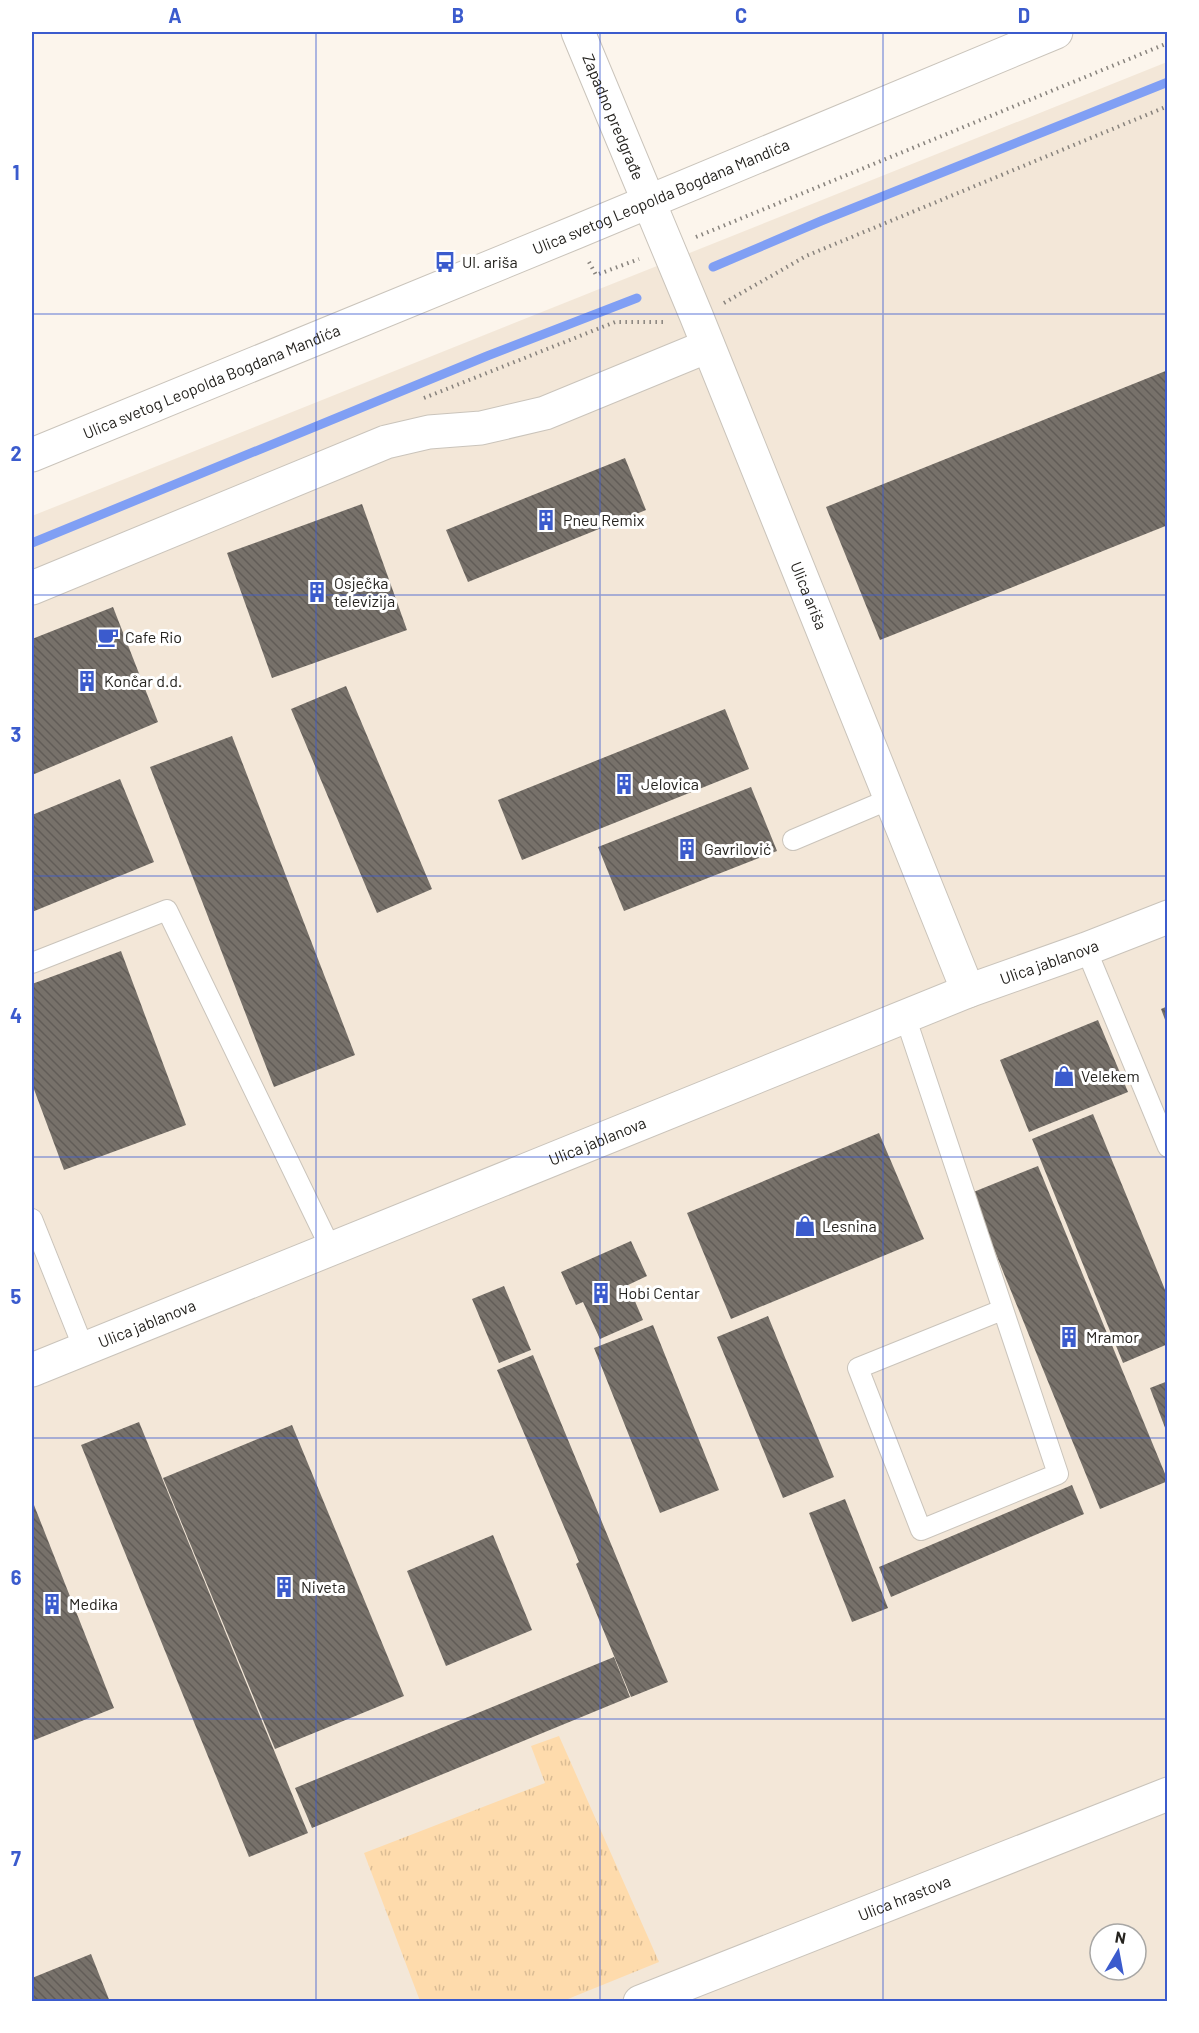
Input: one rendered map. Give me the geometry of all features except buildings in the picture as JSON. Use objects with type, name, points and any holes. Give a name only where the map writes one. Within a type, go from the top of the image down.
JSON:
[{"type":"street","name":"Zapadno predgrađe","points":[[578,32],[650,201]]},
{"type":"street","name":"Ulica svetog Leopolda Bogdana Mandića","points":[[32,454],[1056,32]]},
{"type":"street","name":"Ulica ariša","points":[[650,201],[968,990]]},
{"type":"street","points":[[32,588],[386,442],[429,432],[481,428],[545,413],[708,346]]},
{"type":"street","name":"Ulica jablanova","points":[[32,1370],[968,990],[1086,949],[1167,917]]},
{"type":"street","name":"Ulica hrastova","points":[[640,2001],[1167,1794]]},
{"type":"lane","points":[[793,840],[890,798]]},
{"type":"lane","points":[[32,963],[167,910],[331,1249]]},
{"type":"lane","points":[[1086,949],[1167,1147]]},
{"type":"lane","points":[[905,1016],[1058,1474],[921,1530],[858,1368],[1002,1310]]},
{"type":"lane","points":[[32,1219],[84,1349]]},
{"type":"path","points":[[418,400],[615,322],[663,322],[696,315],[731,300],[806,256],[1167,106]]},
{"type":"shaded area","points":[[1167,62],[1167,2001],[32,2002],[32,516]]},
{"type":"green space","points":[[559,1736],[659,1962],[563,2001],[420,2001],[364,1853],[545,1783],[531,1746]]},
{"type":"waterway","points":[[713,267],[821,221],[1168,82]]},
{"type":"waterway","points":[[32,543],[487,356],[637,298]]},
{"type":"place","name":"Ul. ariša","points":[[445,262]]},
{"type":"place","name":"Pneu Remix","points":[[546,520]]},
{"type":"place","name":"Osječka televizija","points":[[317,592]]},
{"type":"place","name":"Cafe Rio","points":[[108,637]]},
{"type":"place","name":"Končar d.d.","points":[[87,681]]},
{"type":"place","name":"Jelovica","points":[[624,784]]},
{"type":"place","name":"Gavrilović","points":[[687,849]]},
{"type":"place","name":"Velekem","points":[[1064,1076]]},
{"type":"place","name":"Lesnina","points":[[805,1226]]},
{"type":"place","name":"Hobi Centar","points":[[601,1293]]},
{"type":"place","name":"Mramor","points":[[1069,1337]]},
{"type":"place","name":"Niveta","points":[[284,1587]]},
{"type":"place","name":"Medika","points":[[52,1604]]}]
